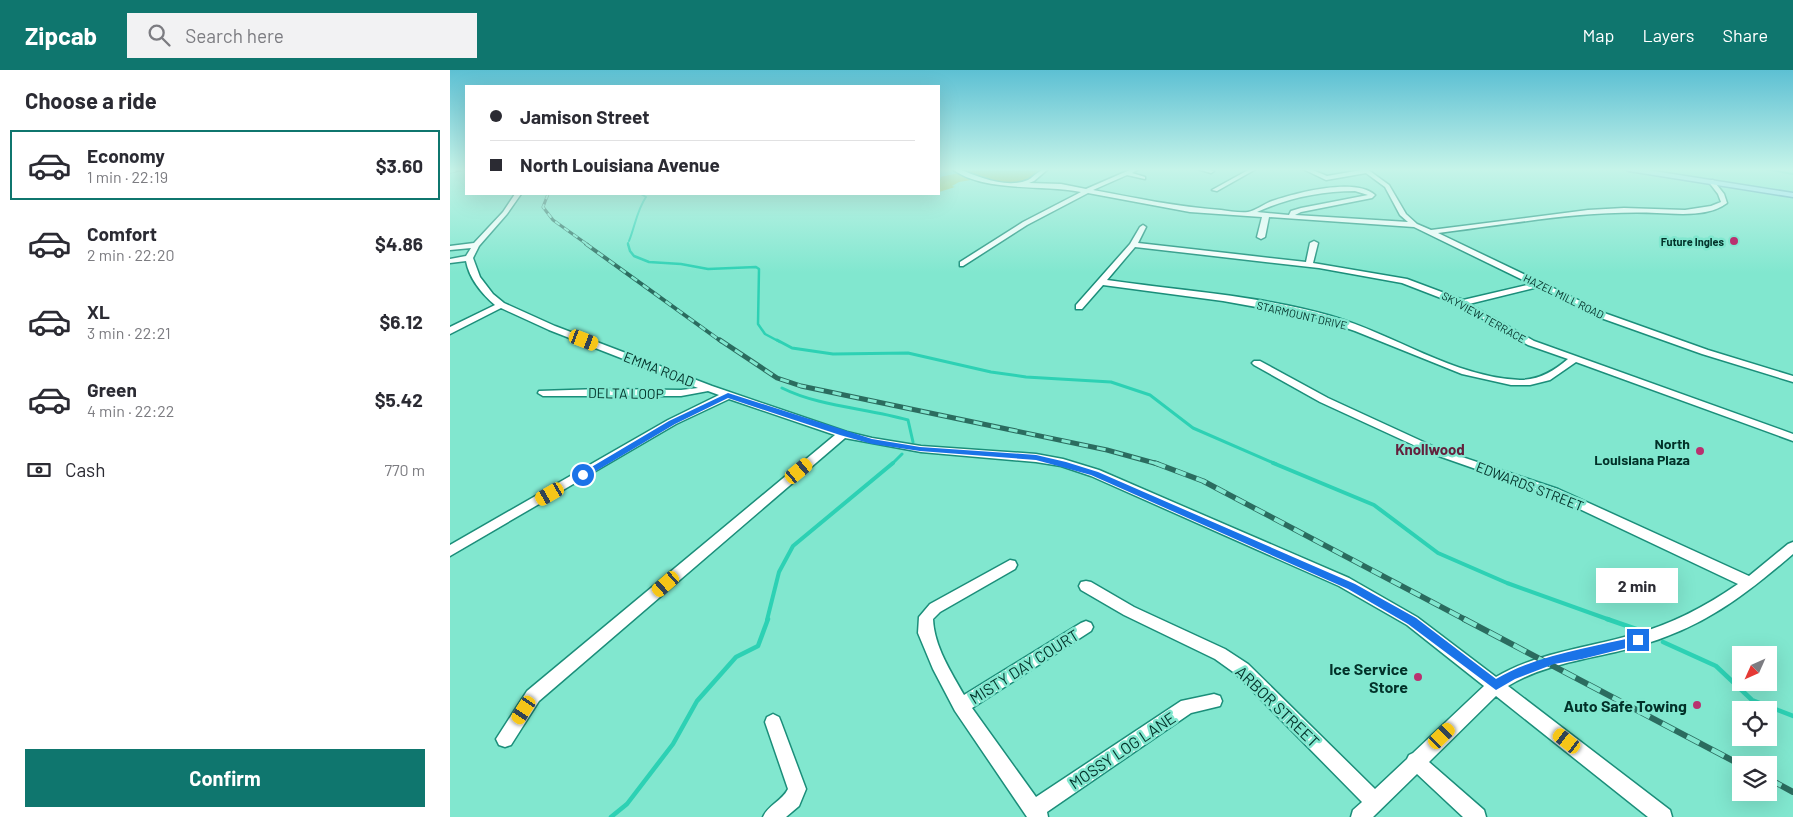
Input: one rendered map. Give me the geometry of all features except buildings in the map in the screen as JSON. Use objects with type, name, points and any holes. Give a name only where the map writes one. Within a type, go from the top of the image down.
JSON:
[{"type":"street","points":[[450,261],[469,258],[476,245],[505,214],[512,204]]},
{"type":"street","points":[[963,264],[985,247],[1062,204]]},
{"type":"street","points":[[1153,204],[1252,215],[1415,225]]},
{"type":"street","points":[[1252,215],[1253,212],[1271,204]]},
{"type":"street","points":[[1290,218],[1293,212],[1334,204]]},
{"type":"street","name":"HAZEL MILL ROAD","points":[[1397,204],[1403,215],[1415,225],[1541,284],[1604,316],[1705,352],[1793,379]]},
{"type":"street","points":[[1430,232],[1613,210],[1692,211],[1723,204]]},
{"type":"street","points":[[1261,237],[1266,216]]},
{"type":"street","points":[[1079,307],[1133,245],[1143,227]]},
{"type":"street","points":[[1309,265],[1314,243]]},
{"type":"street","points":[[450,248],[476,245]]},
{"type":"street","name":"SKYVIEW TERRACE","points":[[1133,245],[1309,265],[1404,281],[1462,303],[1531,343],[1793,438]]},
{"type":"street","name":"EMMA ROAD","points":[[469,258],[476,278],[487,293],[501,305],[552,328],[708,388],[843,434],[872,441],[920,449],[1036,458],[1063,463],[1094,474],[1352,586],[1412,621],[1663,817]]},
{"type":"street","name":"STARMOUNT DRIVE","points":[[1102,282],[1238,300],[1310,314],[1377,335],[1454,369],[1512,383],[1536,382],[1557,374],[1575,358]]},
{"type":"street","points":[[1462,303],[1541,284]]},
{"type":"street","points":[[450,331],[501,305]]},
{"type":"street","name":"EDWARDS STREET","points":[[1257,363],[1324,400],[1437,452],[1554,492],[1750,583]]},
{"type":"street","name":"DELTA LOOP","points":[[542,393],[638,392],[682,395],[708,388]]},
{"type":"street","points":[[450,550],[672,422],[728,395]]},
{"type":"street","points":[[505,739],[533,696],[843,434]]},
{"type":"street","points":[[1360,817],[1496,685],[1511,676],[1547,662],[1638,640],[1679,625],[1718,605],[1750,583],[1793,547]]},
{"type":"street","points":[[1010,565],[935,608],[926,617],[926,633],[941,669],[961,706],[1036,813]]},
{"type":"street","name":"ARBOR STREET","points":[[1086,586],[1128,611],[1220,654],[1242,669],[1376,803]]},
{"type":"street","name":"MISTY DAY COURT","points":[[961,706],[1086,627]]},
{"type":"street","name":"MOSSY LOG LANE","points":[[1036,813],[1187,706],[1214,700]]},
{"type":"street","points":[[772,817],[792,800],[797,789],[773,722]]},
{"type":"street","points":[[1415,762],[1477,817]]},
{"type":"waterway","points":[[629,241],[642,204]]},
{"type":"waterway","points":[[628,244],[634,256],[649,262],[681,264],[708,269],[756,267],[759,269],[758,324],[765,334],[780,342]]},
{"type":"waterway","points":[[777,340],[792,348],[833,354],[908,353],[991,372],[1026,377],[1111,382],[1150,395],[1193,428],[1276,464]]},
{"type":"waterway","points":[[782,388],[812,399],[908,420],[913,442]]},
{"type":"waterway","points":[[893,463],[902,454]]},
{"type":"waterway","points":[[767,620],[779,572],[793,546],[893,463]]},
{"type":"waterway","points":[[1273,463],[1374,505],[1438,553],[1507,583],[1610,620]]},
{"type":"waterway","points":[[611,817],[627,804],[673,744],[697,701],[736,657],[758,646],[768,619]]},
{"type":"waterway","points":[[1607,619],[1636,629]]},
{"type":"waterway","points":[[1663,642],[1716,666],[1752,700],[1793,716]]},
{"type":"railway","points":[[544,204],[543,207],[553,220],[588,245]]},
{"type":"railway","points":[[586,244],[722,342]]},
{"type":"railway","points":[[720,340],[777,378],[801,386],[1107,450],[1157,464]]},
{"type":"railway","points":[[1157,464],[1203,481],[1466,620]]},
{"type":"railway","points":[[1464,619],[1732,760]]},
{"type":"railway","points":[[1777,783],[1793,792]]},
{"type":"place","name":"Future Ingles","points":[[1734,241]]},
{"type":"place","name":"North Louisiana Plaza","points":[[1700,451]]},
{"type":"place","name":"Ice Service Store","points":[[1418,677]]},
{"type":"place","name":"Auto Safe Towing","points":[[1697,705]]},
{"type":"district","name":"Knollwood","points":[[1430,449]]},
{"type":"route","points":[[583,475],[672,422],[728,395],[843,434],[872,441],[920,449],[1036,458],[1063,463],[1094,474],[1352,586],[1412,621],[1496,685],[1511,676],[1554,659],[1638,640]]}]
